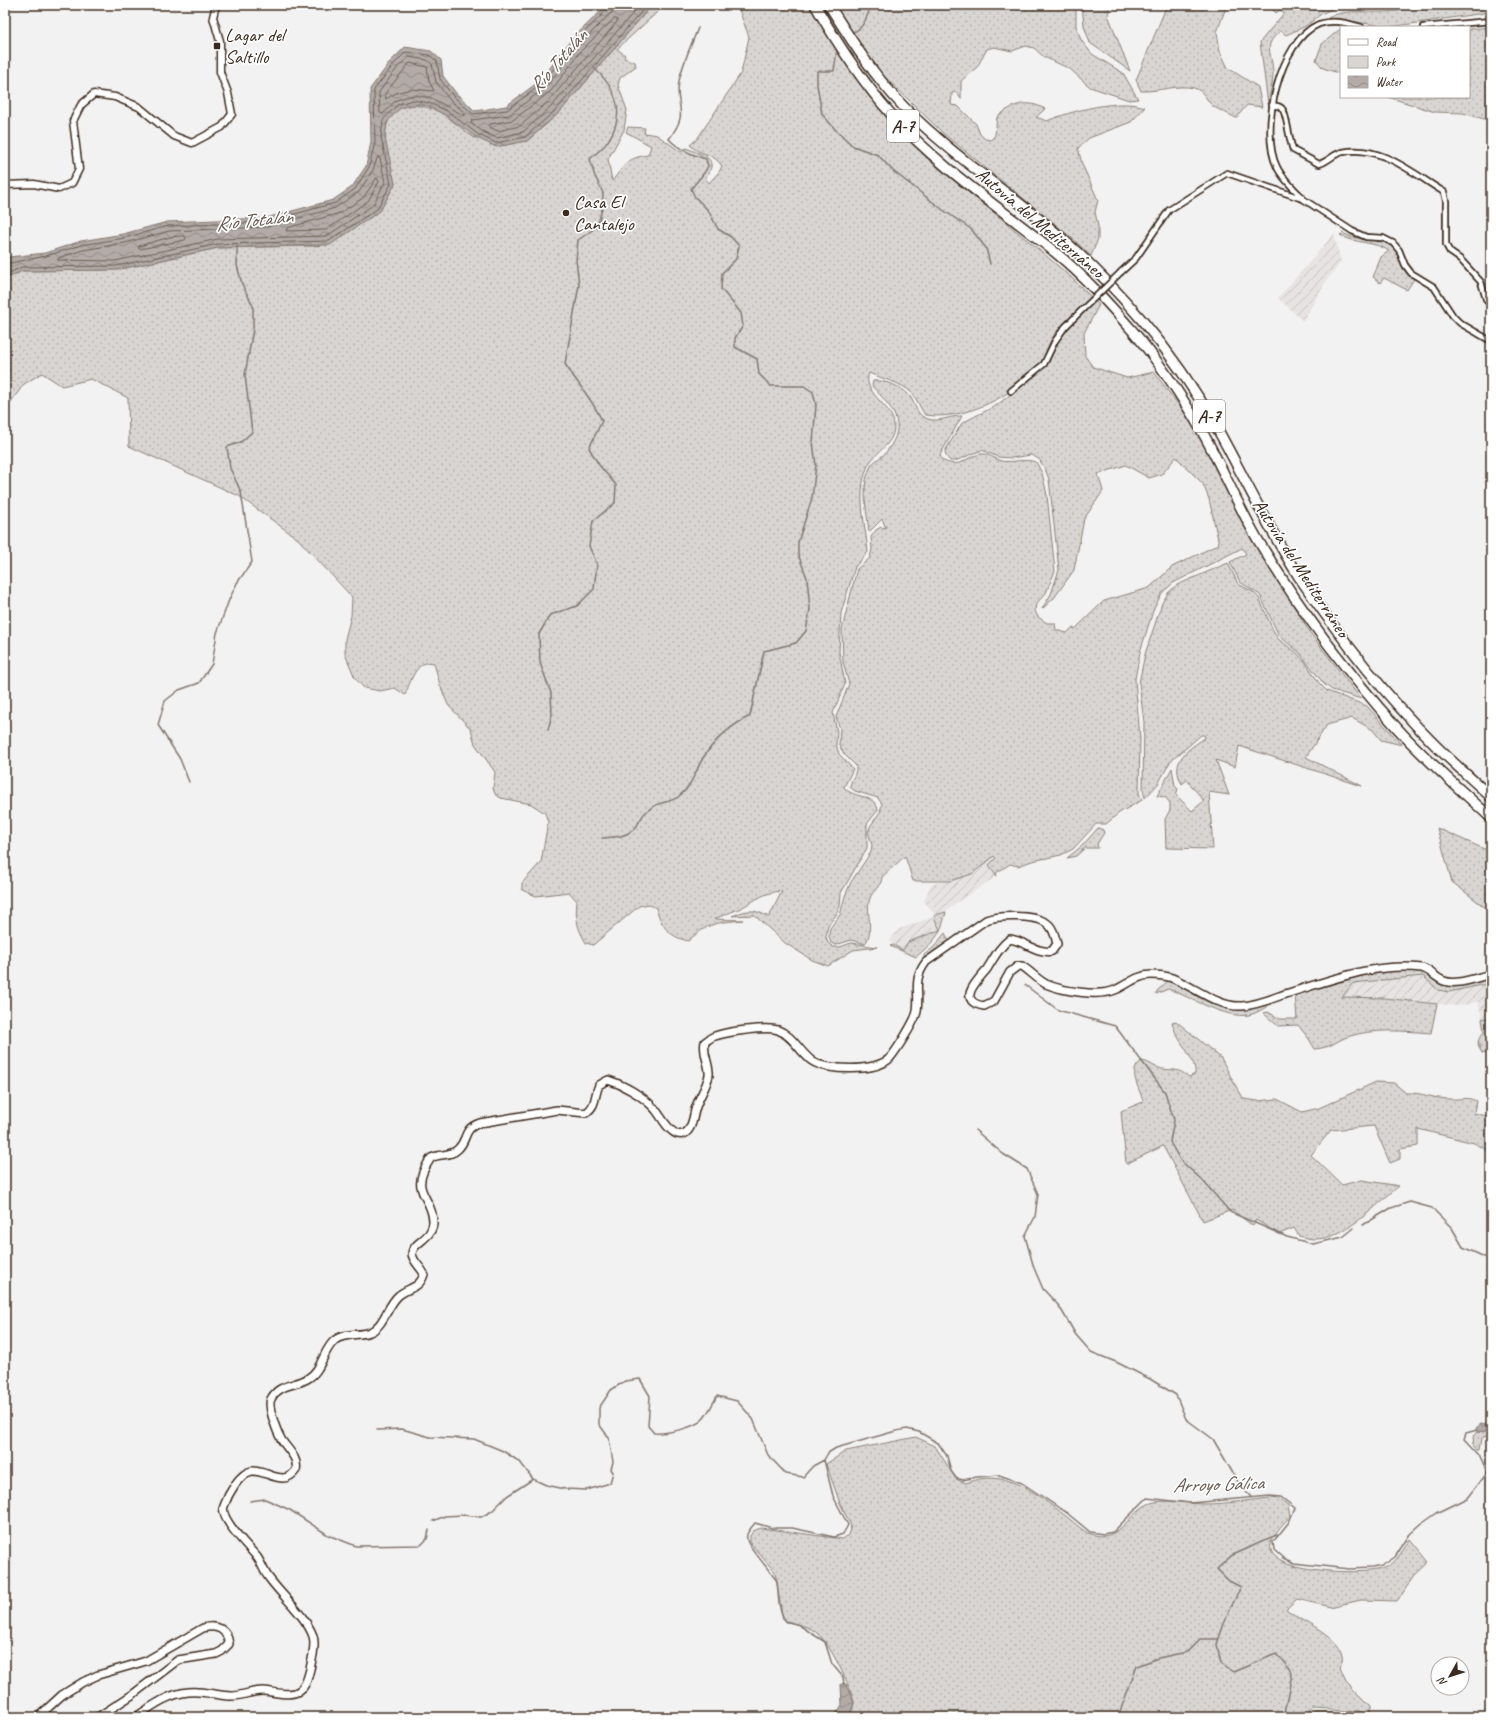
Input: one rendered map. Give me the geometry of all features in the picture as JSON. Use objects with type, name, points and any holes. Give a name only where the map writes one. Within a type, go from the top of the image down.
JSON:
[{"type":"highway","name":"Autovía del Mediterráneo","points":[[815,5],[840,47],[891,114],[924,146],[971,186],[1058,254],[1132,331],[1177,391],[1204,436],[1258,539],[1288,587],[1342,662],[1400,731],[1491,818]]},
{"type":"highway","name":"Autovía del Mediterráneo","points":[[829,5],[851,40],[901,105],[933,135],[1063,240],[1108,282],[1143,321],[1190,385],[1218,430],[1269,528],[1299,576],[1347,645],[1424,734],[1491,797]]},
{"type":"main road","points":[[136,1717],[157,1703],[186,1692],[203,1690],[233,1696],[260,1691],[290,1694],[296,1693],[304,1687],[314,1649],[313,1638],[309,1627],[268,1578],[258,1559],[224,1515],[223,1507],[238,1480],[247,1473],[252,1471],[273,1477],[284,1478],[291,1476],[296,1470],[296,1460],[280,1439],[275,1426],[270,1405],[270,1401],[274,1394],[285,1386],[307,1379],[318,1370],[329,1347],[340,1337],[371,1332],[385,1316],[399,1295],[416,1287],[422,1281],[424,1274],[414,1259],[412,1252],[415,1246],[429,1235],[433,1222],[431,1212],[421,1190],[421,1181],[431,1158],[453,1153],[463,1144],[467,1132],[472,1126],[480,1123],[557,1110],[586,1114],[596,1103],[599,1085],[608,1080],[617,1083],[644,1099],[654,1108],[672,1130],[677,1134],[684,1133],[689,1129],[694,1119],[695,1110],[709,1076],[703,1049],[704,1042],[715,1036],[751,1030],[771,1028],[779,1031],[786,1035],[812,1061],[823,1066],[869,1068],[881,1065],[890,1059],[914,1021],[917,1006],[916,983],[919,971],[926,962],[986,920],[996,916],[1046,922],[1054,932],[1057,944],[1052,951],[1045,952],[1021,940],[1010,938],[1002,945],[986,970],[972,985],[970,992],[971,997],[979,1005],[984,1006],[994,1001],[1010,972],[1018,966],[1022,966],[1046,984],[1061,989],[1088,992],[1101,993],[1114,991],[1138,977],[1150,975],[1171,978],[1211,998],[1240,1007],[1256,1004],[1341,977],[1382,968],[1422,968],[1428,970],[1442,980],[1453,982],[1491,974]]},
{"type":"main road","points":[[38,1717],[62,1695],[83,1682],[98,1675],[146,1661],[203,1628],[212,1626],[222,1629],[226,1633],[229,1644],[222,1651],[178,1660],[132,1695],[98,1717]]},
{"type":"street","points":[[5,186],[34,184],[59,189],[72,182],[79,169],[73,122],[81,104],[94,94],[115,97],[139,107],[174,136],[192,143],[222,126],[232,114],[228,93],[220,72],[220,41],[213,17],[216,5]]},
{"type":"street","points":[[1434,26],[1491,21]]},
{"type":"street","points":[[1303,199],[1288,183],[1276,166],[1272,145],[1272,105],[1283,65],[1296,43],[1304,34],[1319,24],[1330,22],[1357,26]]},
{"type":"street","points":[[1272,105],[1280,106],[1284,110],[1293,150],[1318,164],[1326,163],[1340,152],[1354,150],[1372,152],[1388,158],[1444,192],[1446,201],[1446,245],[1450,252],[1460,260],[1481,282],[1486,300],[1491,306]]},
{"type":"street","points":[[1011,391],[1044,364],[1055,341],[1065,327],[1136,258],[1169,210],[1227,173],[1303,199],[1352,230],[1366,237],[1384,238],[1393,243],[1399,250],[1405,265],[1411,274],[1434,287],[1453,316],[1460,323],[1491,341]]},
{"type":"shaded area","points":[[1334,234],[1341,262],[1327,280],[1303,321],[1278,298]]},
{"type":"shaded area","points":[[994,855],[996,858],[989,865],[997,876],[953,905],[946,912],[935,915],[924,901],[931,884],[950,881],[972,874]]},
{"type":"shaded area","points":[[934,917],[940,930],[908,942],[903,950],[893,945],[890,941],[899,929]]},
{"type":"shaded area","points":[[1423,976],[1438,990],[1449,992],[1491,983],[1491,1017],[1482,1019],[1478,1002],[1457,1006],[1384,998],[1342,997],[1353,983]]},
{"type":"green space","points":[[652,5],[665,5],[617,49],[625,55],[624,58],[635,62],[636,66],[620,78],[618,85],[627,110],[624,130],[608,159],[612,181],[630,160],[648,155],[651,146],[626,132],[628,127],[645,128],[644,133],[657,135],[681,152],[686,148],[704,155],[711,162],[711,166],[705,178],[709,183],[719,172],[722,166],[719,162],[690,145],[697,139],[741,73],[749,37],[738,7],[747,5],[1076,5],[1076,26],[1081,40],[1092,54],[1123,73],[1138,99],[1129,100],[1090,87],[1070,69],[1044,57],[1034,48],[1026,46],[1012,51],[994,47],[987,49],[977,67],[961,81],[961,99],[956,92],[952,93],[951,105],[958,106],[976,124],[980,134],[985,139],[991,140],[995,135],[997,117],[1014,106],[1020,104],[1032,104],[1045,109],[1036,117],[1047,121],[1069,113],[1109,105],[1122,104],[1145,107],[1131,122],[1089,138],[1078,148],[1082,164],[1098,200],[1095,212],[1098,226],[1098,239],[1091,256],[1072,238],[944,134],[882,74],[864,88],[890,122],[930,161],[1071,277],[1099,305],[1084,333],[1085,356],[1093,367],[1127,378],[1154,372],[1198,431],[1251,537],[1311,634],[1361,699],[1332,690],[1324,684],[1299,652],[1279,636],[1260,595],[1240,582],[1230,562],[1246,554],[1242,548],[1173,583],[1162,593],[1154,608],[1140,652],[1135,679],[1140,738],[1139,793],[1142,800],[1119,813],[1106,824],[1096,824],[1073,849],[1061,855],[1032,861],[1018,866],[1010,864],[996,873],[997,876],[989,865],[996,858],[994,856],[972,874],[950,881],[913,881],[905,856],[882,877],[881,883],[870,898],[870,927],[868,939],[865,944],[851,940],[836,945],[831,943],[829,937],[830,928],[840,915],[845,896],[851,882],[871,852],[872,845],[868,832],[880,812],[882,804],[878,798],[855,791],[850,787],[856,772],[856,766],[844,754],[839,745],[840,729],[836,717],[849,684],[843,662],[842,629],[857,569],[870,558],[872,549],[871,537],[876,530],[881,527],[886,528],[882,519],[869,532],[865,499],[866,482],[871,466],[887,451],[897,432],[895,416],[891,408],[872,386],[873,381],[882,381],[894,385],[904,391],[911,398],[917,410],[924,418],[941,420],[962,416],[940,455],[942,460],[948,463],[953,464],[962,462],[981,454],[989,455],[1001,461],[1027,460],[1036,462],[1042,473],[1047,495],[1055,571],[1046,593],[1036,604],[1035,611],[1038,617],[1047,623],[1055,623],[1056,630],[1067,633],[1072,628],[1075,629],[1104,601],[1149,588],[1172,567],[1219,544],[1209,499],[1203,484],[1176,457],[1162,474],[1149,478],[1126,465],[1098,474],[1103,491],[1084,519],[1074,570],[1054,598],[1042,609],[1051,594],[1059,570],[1049,479],[1039,459],[1031,455],[1011,458],[998,457],[982,450],[955,461],[950,461],[946,456],[945,451],[962,423],[997,405],[1043,369],[1058,340],[1085,311],[1081,307],[1055,333],[1049,344],[1043,362],[1030,375],[1018,386],[1004,395],[973,410],[941,416],[925,415],[914,395],[908,389],[897,383],[869,373],[869,387],[889,411],[894,425],[894,431],[886,445],[869,464],[863,482],[862,508],[868,552],[855,567],[841,613],[839,652],[845,684],[833,713],[837,732],[836,744],[839,754],[853,769],[844,787],[852,793],[873,801],[878,810],[867,824],[867,848],[841,893],[840,906],[836,915],[828,925],[826,937],[828,943],[833,947],[840,947],[851,943],[877,947],[853,950],[828,966],[812,960],[785,943],[754,915],[732,916],[747,911],[755,911],[769,917],[782,891],[765,895],[741,908],[714,919],[743,920],[713,924],[702,930],[688,941],[675,936],[667,930],[663,925],[656,908],[648,904],[639,906],[593,945],[586,943],[581,932],[577,923],[577,901],[569,892],[536,896],[522,890],[522,883],[541,862],[548,822],[545,813],[531,804],[501,798],[495,794],[493,788],[495,772],[475,744],[471,729],[448,705],[440,685],[434,663],[423,664],[418,668],[405,695],[395,688],[380,691],[364,688],[355,678],[345,654],[345,639],[351,616],[352,597],[298,539],[239,496],[129,446],[128,398],[91,379],[62,386],[42,373],[24,384],[5,410],[5,279],[22,271],[116,270],[218,248],[315,246],[380,211],[395,184],[387,153],[385,136],[387,124],[391,116],[398,110],[405,107],[414,106],[433,109],[443,114],[470,135],[478,139],[527,141],[559,113]]},
{"type":"green space","points":[[1082,5],[1110,5],[1108,15],[1130,71],[1090,43],[1084,26]]},
{"type":"green space","points":[[1167,5],[1230,5],[1225,10],[1217,32],[1220,51],[1228,68],[1258,87],[1262,107],[1247,105],[1236,118],[1211,105],[1198,89],[1174,87],[1141,91],[1136,80]]},
{"type":"green space","points":[[1268,5],[1399,5],[1389,7],[1338,6],[1321,14],[1306,26],[1286,35],[1281,31],[1271,41],[1270,45],[1273,73],[1268,104],[1260,42],[1284,13],[1280,10],[1276,13]]},
{"type":"green space","points":[[1414,5],[1491,5],[1491,12],[1397,26],[1383,26],[1328,18],[1347,12],[1381,12],[1403,9]]},
{"type":"green space","points":[[1491,27],[1491,121],[1463,113],[1435,112],[1391,98],[1470,98],[1470,29]]},
{"type":"green space","points":[[1340,30],[1340,74],[1323,68],[1316,60],[1322,44]]},
{"type":"green space","points":[[1342,233],[1352,237],[1387,243],[1394,248],[1406,272],[1414,279],[1407,290],[1384,278],[1380,283],[1373,277],[1381,257],[1389,251],[1378,246],[1346,238],[1340,235]]},
{"type":"green space","points":[[1228,563],[1238,584],[1253,592],[1259,598],[1278,639],[1296,652],[1306,663],[1319,683],[1327,691],[1367,706],[1402,745],[1381,740],[1373,730],[1352,718],[1327,725],[1306,757],[1362,786],[1239,746],[1235,767],[1216,760],[1229,795],[1209,792],[1213,849],[1166,848],[1165,819],[1170,810],[1170,803],[1165,797],[1157,796],[1172,768],[1175,786],[1178,789],[1176,795],[1192,811],[1204,801],[1187,780],[1182,784],[1178,769],[1182,756],[1205,738],[1204,735],[1201,735],[1170,762],[1158,784],[1145,798],[1143,790],[1144,722],[1139,683],[1145,654],[1162,603],[1168,593],[1177,585]]},
{"type":"green space","points":[[1098,828],[1103,830],[1104,833],[1097,844],[1098,848],[1085,848],[1076,856],[1067,858],[1082,846]]},
{"type":"green space","points":[[1437,828],[1491,852],[1491,912],[1452,882]]},
{"type":"green space","points":[[946,912],[940,930],[934,917],[935,915]]},
{"type":"green space","points":[[940,930],[936,938],[916,957],[890,946],[893,945],[903,950],[908,942]]},
{"type":"green space","points":[[945,933],[949,941],[924,959],[924,955],[934,947]]},
{"type":"green space","points":[[1405,970],[1422,971],[1446,986],[1491,978],[1491,983],[1449,992],[1438,990],[1423,976],[1353,983],[1342,997],[1384,998],[1437,1004],[1431,1033],[1389,1031],[1367,1032],[1347,1037],[1329,1046],[1315,1049],[1298,1025],[1278,1026],[1263,1013],[1268,1012],[1280,1019],[1297,1019],[1295,995],[1372,973]]},
{"type":"green space","points":[[1168,981],[1175,982],[1202,997],[1230,1009],[1248,1010],[1271,1001],[1271,1004],[1258,1012],[1249,1015],[1229,1014],[1168,989],[1156,994],[1157,991]]},
{"type":"green space","points":[[1491,1017],[1491,1055],[1482,1053],[1478,1042],[1484,1032],[1482,1019]]},
{"type":"green space","points":[[1176,1021],[1221,1058],[1244,1099],[1258,1101],[1277,1099],[1302,1112],[1319,1108],[1376,1082],[1394,1083],[1406,1093],[1444,1099],[1470,1099],[1476,1101],[1474,1113],[1491,1117],[1491,1152],[1474,1143],[1418,1129],[1418,1146],[1400,1149],[1400,1159],[1390,1163],[1374,1126],[1331,1130],[1311,1155],[1342,1185],[1362,1180],[1399,1186],[1360,1220],[1337,1234],[1325,1238],[1314,1239],[1299,1236],[1294,1228],[1279,1234],[1256,1220],[1253,1226],[1232,1210],[1203,1221],[1163,1146],[1126,1164],[1121,1111],[1143,1102],[1135,1075],[1137,1066],[1141,1061],[1143,1061],[1159,1068],[1177,1070],[1189,1077],[1195,1074],[1193,1062],[1174,1029],[1172,1022]]},
{"type":"green space","points":[[1477,1432],[1491,1433],[1491,1436],[1482,1438],[1480,1450],[1478,1450],[1474,1444],[1473,1436]]},
{"type":"green space","points":[[916,1437],[935,1446],[956,1479],[966,1483],[980,1479],[994,1478],[1007,1480],[1020,1485],[1044,1499],[1083,1530],[1094,1535],[1104,1536],[1113,1533],[1120,1529],[1139,1510],[1146,1505],[1155,1502],[1166,1501],[1212,1504],[1271,1498],[1280,1499],[1288,1505],[1290,1516],[1274,1536],[1271,1550],[1277,1558],[1289,1564],[1306,1568],[1344,1572],[1377,1570],[1387,1567],[1394,1562],[1410,1539],[1429,1562],[1415,1575],[1397,1601],[1361,1600],[1330,1607],[1297,1599],[1286,1609],[1335,1642],[1342,1654],[1341,1672],[1346,1683],[1369,1706],[1369,1713],[1373,1717],[1361,1717],[1363,1713],[1358,1711],[1314,1708],[1304,1717],[850,1717],[854,1702],[849,1686],[834,1656],[823,1639],[815,1631],[803,1626],[786,1622],[782,1614],[775,1572],[750,1543],[750,1536],[753,1531],[761,1528],[843,1539],[848,1535],[851,1526],[840,1503],[826,1464],[846,1451]]},
{"type":"green space","points":[[1316,1712],[1353,1712],[1356,1716],[1309,1717]]},
{"type":"water","name":"Río Totalán","points":[[607,5],[652,5],[559,113],[527,141],[496,147],[477,138],[445,115],[428,106],[413,104],[400,108],[387,122],[385,138],[395,184],[380,211],[330,245],[218,248],[116,270],[22,271],[5,279],[5,261],[9,257],[45,253],[81,241],[123,234],[167,222],[266,218],[333,200],[352,187],[366,166],[371,142],[370,89],[391,61],[405,47],[431,51],[441,60],[443,76],[456,93],[475,111],[506,106],[541,80],[570,41]]},
{"type":"water","points":[[1481,1424],[1491,1426],[1491,1433],[1477,1432],[1476,1428]]},
{"type":"water","points":[[844,1683],[847,1685],[854,1703],[849,1717],[834,1717],[842,1705],[841,1684]]},
{"type":"waterway","points":[[851,33],[862,26],[871,5]]},
{"type":"waterway","points":[[602,838],[620,836],[629,833],[636,827],[643,815],[650,808],[678,797],[687,789],[703,758],[718,739],[736,724],[750,716],[764,651],[796,643],[806,631],[810,609],[807,578],[798,554],[798,542],[812,498],[816,465],[813,442],[816,405],[813,392],[804,386],[771,386],[759,374],[757,359],[735,347],[735,338],[743,326],[741,313],[721,289],[722,273],[736,259],[739,246],[731,237],[718,229],[708,210],[695,197],[691,189],[708,166],[706,159],[686,152],[669,139],[676,129],[681,115],[678,98],[679,81],[698,28]]},
{"type":"waterway","points":[[837,49],[834,71],[817,71],[817,85],[822,114],[853,146],[878,155],[893,171],[943,210],[971,229],[986,248],[990,264]]},
{"type":"waterway","points":[[548,730],[552,714],[551,693],[540,663],[539,634],[550,615],[577,606],[594,589],[597,564],[589,546],[593,521],[615,503],[616,485],[599,465],[589,448],[602,421],[590,399],[565,364],[579,285],[576,260],[578,240],[597,227],[602,209],[603,193],[594,174],[590,159],[606,144],[614,131],[618,112],[613,93],[602,76],[594,68]]},
{"type":"waterway","points":[[189,782],[180,759],[158,725],[165,701],[179,690],[199,683],[212,664],[217,633],[229,600],[237,583],[252,562],[241,492],[230,468],[227,447],[241,442],[252,432],[245,375],[253,329],[253,306],[242,284],[237,265],[237,246]]},
{"type":"waterway","points":[[1025,985],[1058,1010],[1115,1026],[1165,1092],[1174,1120],[1170,1142],[1180,1160],[1203,1181],[1230,1212],[1287,1237],[1313,1244],[1343,1237],[1354,1228]]},
{"type":"waterway","points":[[975,1130],[1003,1154],[1027,1169],[1038,1194],[1035,1217],[1025,1236],[1034,1268],[1043,1289],[1059,1306],[1076,1335],[1091,1352],[1116,1362],[1150,1379],[1176,1395],[1186,1419],[1213,1439],[1241,1487],[1251,1497]]},
{"type":"waterway","points":[[1363,1225],[1391,1208],[1410,1202],[1432,1208],[1452,1228],[1463,1247],[1491,1260]]},
{"type":"waterway","points":[[377,1430],[402,1429],[430,1437],[474,1439],[503,1451],[520,1462],[533,1479],[546,1485],[565,1489],[587,1490],[610,1483],[613,1472],[611,1469],[613,1462],[609,1438],[599,1424],[599,1408],[611,1390],[625,1381],[640,1379],[650,1396],[648,1426],[654,1433],[680,1430],[700,1422],[708,1413],[717,1396],[737,1401],[753,1419],[768,1455],[786,1474],[803,1477],[813,1466],[824,1460]]},
{"type":"waterway","name":"Arroyo Gálica","points":[[844,1685],[843,1677],[832,1664],[825,1642],[799,1625],[786,1621],[783,1618],[779,1604],[777,1581],[750,1546],[747,1539],[748,1531],[755,1523],[772,1528],[792,1528],[834,1537],[843,1534],[848,1525],[833,1496],[824,1460],[828,1453],[836,1448],[896,1431],[907,1429],[919,1432],[938,1443],[947,1456],[951,1471],[956,1478],[963,1480],[999,1475],[1022,1483],[1067,1513],[1090,1532],[1103,1534],[1113,1532],[1147,1498],[1190,1503],[1270,1496],[1281,1497],[1295,1508],[1289,1522],[1273,1542],[1274,1550],[1283,1558],[1294,1563],[1349,1569],[1382,1566],[1395,1557],[1410,1534],[1420,1525],[1437,1513],[1468,1498],[1487,1473],[1479,1455],[1464,1439],[1466,1433],[1477,1430]]},
{"type":"waterway","points":[[433,1521],[445,1516],[463,1515],[481,1517],[492,1511],[507,1496],[533,1479]]},
{"type":"waterway","points":[[250,1501],[265,1499],[290,1510],[328,1535],[356,1546],[421,1545],[427,1539],[429,1530]]},
{"type":"waterway","points":[[1277,1535],[1231,1556],[1217,1569],[1229,1581],[1241,1587],[1227,1615],[1217,1644],[1221,1664],[1233,1672],[1276,1654],[1293,1674],[1284,1717]]},
{"type":"waterway","points":[[1118,1717],[1137,1666],[1158,1658],[1187,1652],[1200,1639],[1219,1639]]},
{"type":"place","name":"Lagar del Saltillo","points":[[217,46]]},
{"type":"place","name":"Casa El Cantalejo","points":[[566,213]]}]
